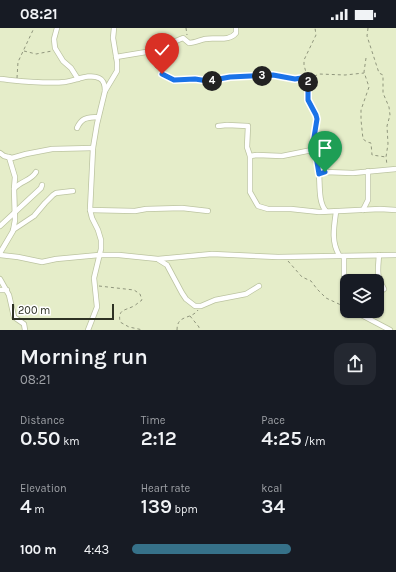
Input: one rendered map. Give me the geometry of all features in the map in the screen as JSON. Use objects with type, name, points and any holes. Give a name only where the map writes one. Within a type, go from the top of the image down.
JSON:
[{"type":"street","points":[[57,28],[54,45],[63,61],[71,68],[78,79]]},
{"type":"street","points":[[105,91],[117,71],[113,38],[114,28]]},
{"type":"street","points":[[116,57],[155,50],[183,38],[189,43],[207,38],[228,38],[235,34],[236,28]]},
{"type":"street","points":[[0,79],[17,81],[64,82],[89,76],[100,78],[105,85],[93,148],[90,210],[101,240],[101,249],[94,278],[97,306],[88,330]]},
{"type":"street","points":[[77,128],[82,120],[98,118]]},
{"type":"street","points":[[218,126],[248,126],[247,147],[250,156],[250,192],[258,206],[268,209],[291,209],[319,212],[396,210]]},
{"type":"street","points":[[0,153],[9,157],[52,149],[93,148]]},
{"type":"street","points":[[250,156],[282,156],[312,150],[316,156],[322,203],[326,211]]},
{"type":"street","points":[[9,157],[15,177],[15,220],[13,230],[0,254],[42,262],[56,259],[99,255],[120,255],[158,260],[212,254],[283,257],[396,255]]},
{"type":"street","points":[[319,174],[325,172],[353,173],[396,169]]},
{"type":"street","points":[[363,210],[368,200],[368,171]]},
{"type":"street","points":[[14,189],[19,183],[32,177],[36,172]]},
{"type":"street","points":[[0,226],[41,188],[42,185]]},
{"type":"street","points":[[13,230],[34,216],[44,203],[56,193],[73,191]]},
{"type":"street","points":[[90,210],[135,211],[146,209],[182,208],[208,211]]},
{"type":"street","points":[[336,212],[334,239],[335,247],[341,256],[343,274]]},
{"type":"street","points":[[378,274],[379,255]]},
{"type":"street","points":[[158,260],[167,265],[186,299],[195,306],[201,306],[215,300],[246,294],[259,286]]},
{"type":"street","points":[[0,279],[7,290],[13,314],[16,319],[24,324],[25,330]]},
{"type":"street","points":[[0,290],[7,290]]},
{"type":"street","points":[[367,318],[390,330]]},
{"type":"path","points":[[17,81],[18,62],[34,28]]},
{"type":"path","points":[[183,38],[187,35],[186,28]]},
{"type":"path","points":[[312,150],[317,119],[308,100],[308,77],[304,60],[316,35],[315,28]]},
{"type":"path","points":[[368,28],[367,36],[379,73],[382,75],[384,93],[389,107],[390,115],[387,126],[387,169]]},
{"type":"path","points":[[24,51],[36,54],[57,50]]},
{"type":"path","points":[[155,50],[153,61],[155,68],[174,80],[195,79],[208,81],[225,78],[273,75],[295,79],[308,77]]},
{"type":"path","points":[[366,58],[365,73],[369,87],[361,114],[363,139],[371,144],[372,155],[386,157]]},
{"type":"path","points":[[308,80],[313,76],[320,74],[349,75],[365,73]]},
{"type":"path","points":[[283,257],[302,277],[312,281],[317,289],[326,298],[340,305]]},
{"type":"path","points":[[94,286],[134,290],[138,292],[142,300],[120,312],[119,316],[120,322],[129,327],[143,330]]},
{"type":"path","points":[[178,330],[177,326],[182,319],[196,313],[201,306]]},
{"type":"path","points":[[190,316],[199,327],[199,330]]},
{"type":"route","points":[[162,74],[172,80],[195,79],[208,81],[230,77],[273,75],[291,79],[308,77],[308,100],[317,119],[312,150],[316,156],[319,174],[325,172]]}]
